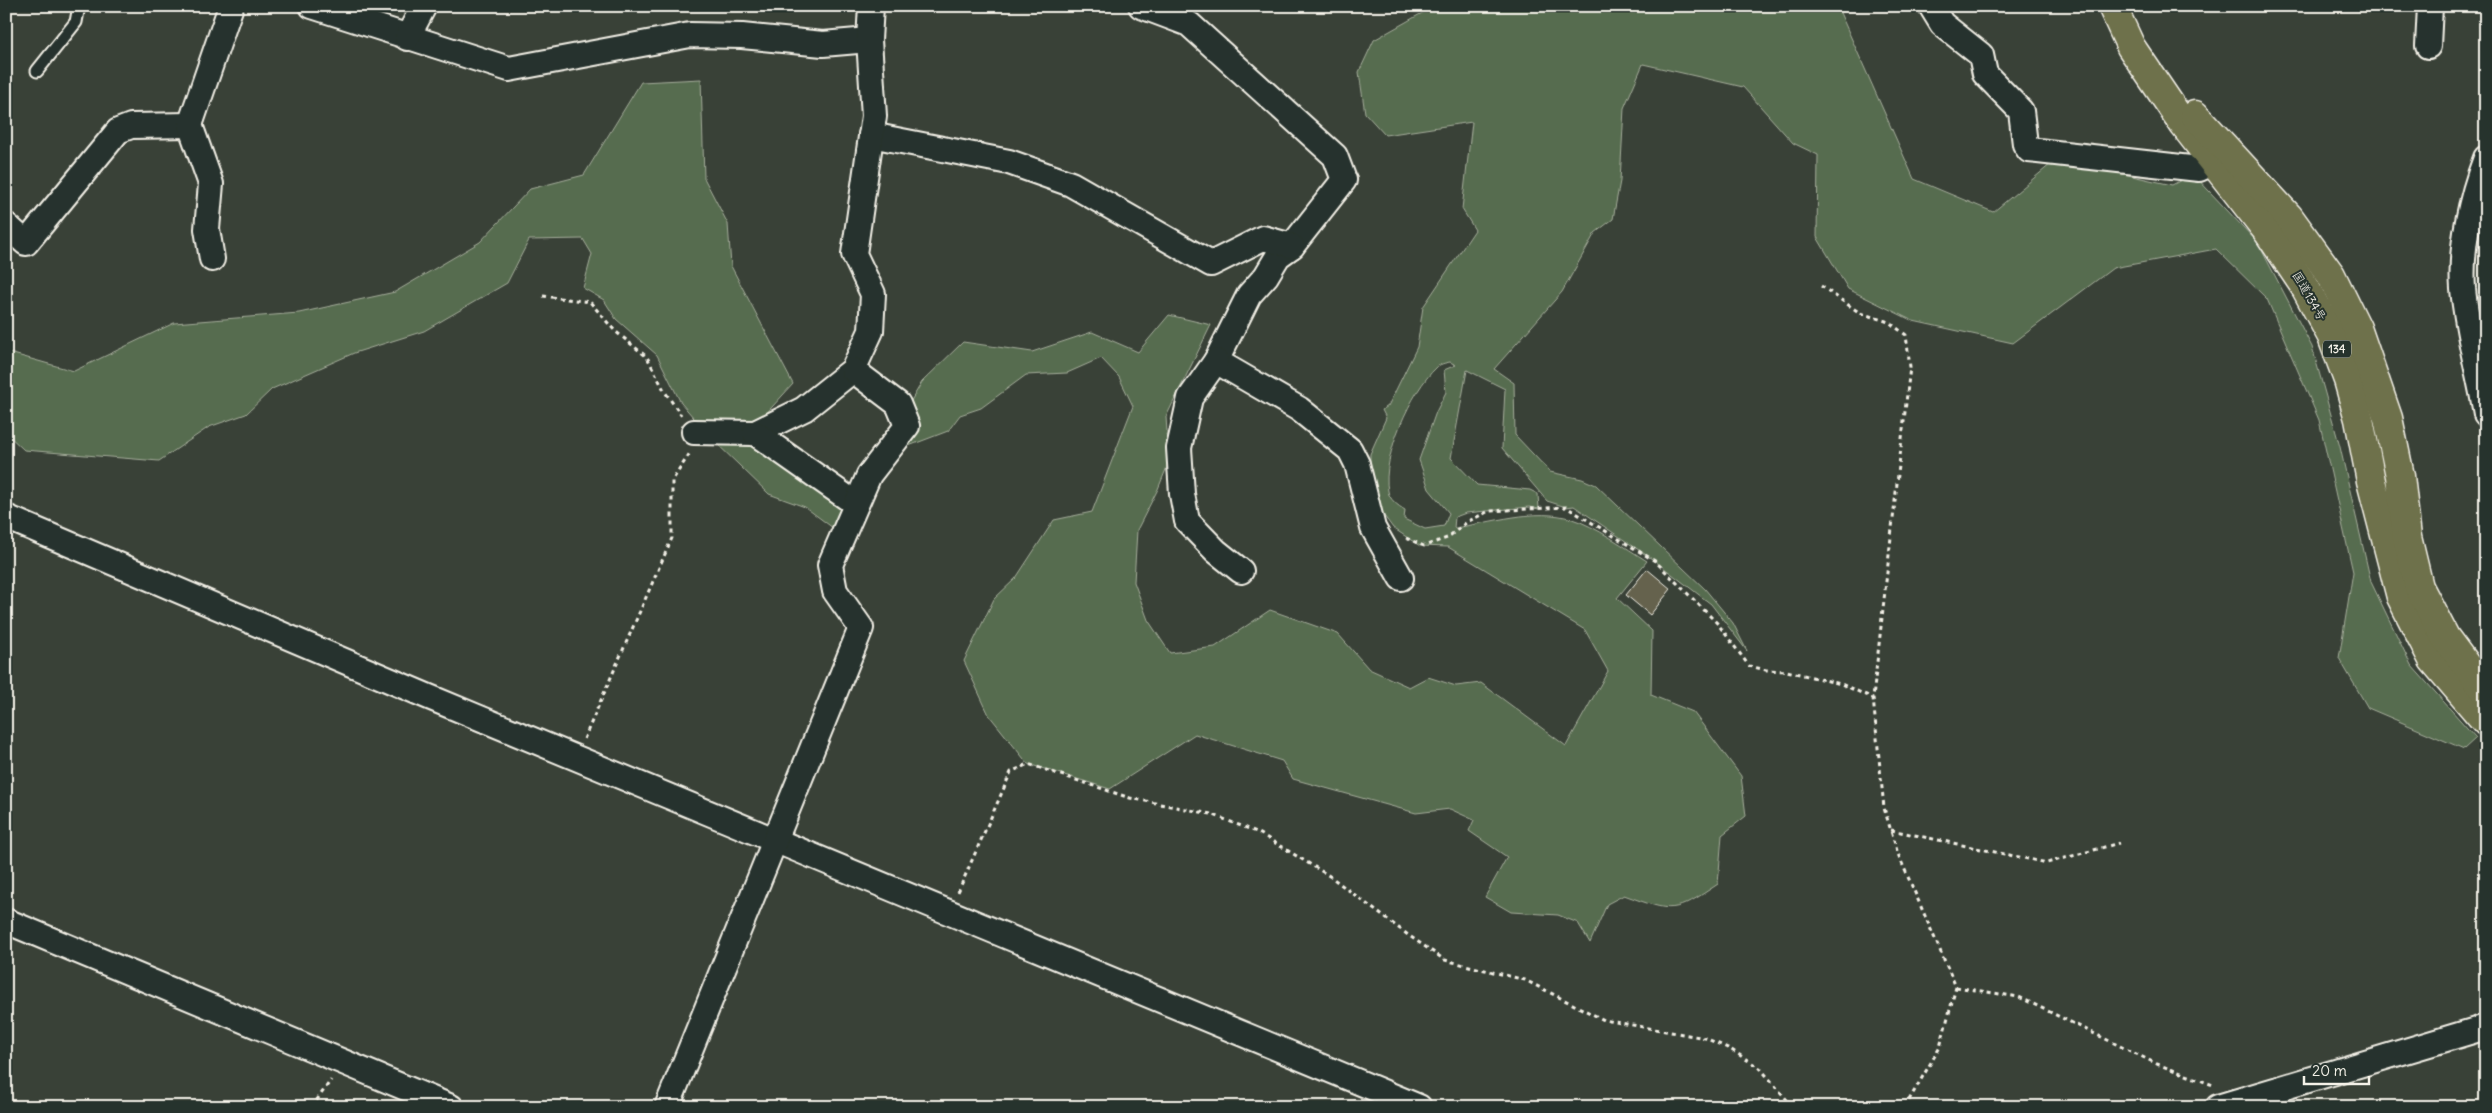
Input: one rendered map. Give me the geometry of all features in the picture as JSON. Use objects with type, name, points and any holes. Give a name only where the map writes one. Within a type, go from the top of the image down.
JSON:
[{"type":"highway","name":"国道134号","points":[[2113,8],[2130,47],[2212,163],[2268,232],[2305,287],[2332,337],[2359,419],[2384,539],[2401,597],[2433,660],[2486,722]]},
{"type":"highway","name":"国道134号","points":[[2113,8],[2142,50],[2172,88],[2289,217],[2331,275],[2357,328],[2388,418],[2400,476],[2407,537],[2419,586],[2445,637],[2486,692]]},
{"type":"street","points":[[212,259],[207,229],[211,184],[190,125],[231,6]]},
{"type":"street","points":[[312,6],[407,38],[509,69],[690,35],[742,36],[823,44],[869,40]]},
{"type":"street","points":[[407,38],[424,6]]},
{"type":"street","points":[[694,432],[756,433],[804,410],[853,370],[871,331],[873,294],[854,254],[874,116],[869,40],[872,6]]},
{"type":"street","points":[[1141,6],[1189,24],[1335,156],[1344,180],[1292,246],[1278,256],[1266,276],[1249,295],[1216,361],[1190,398],[1179,448],[1182,494],[1187,521],[1216,551],[1241,571]]},
{"type":"street","points":[[1932,6],[1942,24],[1981,55],[1985,74],[2021,111],[2025,144],[2029,150],[2199,168],[2212,163]]},
{"type":"street","points":[[2428,46],[2430,6]]},
{"type":"street","points":[[6,225],[26,243],[118,131],[131,126],[190,125]]},
{"type":"street","points":[[871,135],[1009,162],[1071,184],[1211,264],[1263,238],[1292,246]]},
{"type":"street","points":[[2486,158],[2473,193],[2463,267],[2463,290],[2486,414]]},
{"type":"street","points":[[1216,361],[1299,409],[1350,450],[1357,464],[1373,528],[1401,578]]},
{"type":"street","points":[[667,1107],[861,628],[835,591],[830,565],[869,474],[907,426],[898,404],[853,370]]},
{"type":"street","points":[[756,433],[856,504]]},
{"type":"street","points":[[6,517],[774,840],[1419,1107]]},
{"type":"street","points":[[6,921],[345,1061],[451,1107]]},
{"type":"street","points":[[2218,1107],[2486,1027]]},
{"type":"lane","points":[[37,71],[76,22],[79,6]]},
{"type":"path","points":[[1821,286],[1860,313],[1889,322],[1906,335],[1910,367],[1872,698],[1884,808],[1890,829],[1898,854],[1956,987],[1940,1047],[1905,1107]]},
{"type":"path","points":[[543,296],[590,302],[615,332],[647,357],[665,392],[694,432],[695,445],[672,481],[672,538],[576,757]]},
{"type":"path","points":[[1369,516],[1380,527],[1424,546],[1447,538],[1467,522],[1489,511],[1566,507],[1655,561],[1718,624],[1749,666],[1766,670],[1787,671],[1841,684],[1872,698]]},
{"type":"path","points":[[949,911],[1011,772],[1028,764],[1130,798],[1211,814],[1259,833],[1331,877],[1408,935],[1445,960],[1524,980],[1604,1020],[1705,1038],[1730,1048],[1760,1068],[1793,1107]]},
{"type":"path","points":[[1890,829],[2047,863],[2119,843]]},
{"type":"path","points":[[1956,987],[2019,998],[2157,1064],[2249,1098]]},
{"type":"path","points":[[312,1107],[345,1061]]},
{"type":"green space","points":[[1438,6],[1837,6],[1914,179],[1993,212],[2057,159],[2172,185],[2193,174],[2258,243],[2312,347],[2340,447],[2371,582],[2411,665],[2476,738],[2464,749],[2368,708],[2339,658],[2353,572],[2319,420],[2267,299],[2216,249],[2113,268],[2013,343],[1913,321],[1848,289],[1817,237],[1818,155],[1793,143],[1743,87],[1643,64],[1624,108],[1620,181],[1613,219],[1595,233],[1562,292],[1494,369],[1514,383],[1515,435],[1550,472],[1582,479],[1596,485],[1705,589],[1733,623],[1747,651],[1711,604],[1655,561],[1574,506],[1566,507],[1547,501],[1502,448],[1505,389],[1467,370],[1451,458],[1477,485],[1530,490],[1538,494],[1539,509],[1529,507],[1466,513],[1455,517],[1454,528],[1528,515],[1558,516],[1581,522],[1647,561],[1617,598],[1652,631],[1651,695],[1693,712],[1741,776],[1746,816],[1722,835],[1718,884],[1691,901],[1673,908],[1653,905],[1624,895],[1607,904],[1590,943],[1578,923],[1558,915],[1511,912],[1485,897],[1507,857],[1469,831],[1474,820],[1450,809],[1416,813],[1293,779],[1282,761],[1195,734],[1110,789],[1028,764],[989,715],[964,661],[994,599],[1016,578],[1054,520],[1092,512],[1133,406],[1119,377],[1101,358],[1067,373],[1026,375],[981,408],[960,415],[948,431],[898,450],[888,440],[922,382],[963,342],[1032,352],[1092,332],[1138,352],[1169,315],[1211,325],[1166,417],[1169,462],[1158,489],[1137,530],[1134,582],[1148,620],[1170,653],[1215,647],[1270,610],[1338,634],[1369,669],[1409,687],[1428,677],[1456,686],[1481,683],[1566,746],[1608,671],[1585,630],[1448,547],[1420,546],[1393,528],[1370,497],[1370,454],[1386,418],[1382,410],[1388,406],[1417,347],[1423,307],[1475,230],[1462,209],[1472,122],[1385,135],[1365,113],[1359,72],[1374,40],[1431,8]],"holes":[[[1450,362],[1456,365],[1444,370],[1446,392],[1436,412],[1419,460],[1429,489],[1449,513],[1444,526],[1425,529],[1404,519],[1405,510],[1390,497],[1387,477],[1389,461],[1400,425],[1417,392],[1437,367]]]},
{"type":"green space","points":[[701,79],[704,178],[728,224],[731,266],[793,384],[762,418],[846,508],[837,531],[805,507],[769,494],[712,439],[681,403],[657,355],[616,319],[604,300],[583,288],[592,254],[583,239],[529,240],[507,283],[424,331],[354,353],[272,389],[246,414],[209,427],[159,461],[24,450],[6,433],[6,352],[74,371],[174,323],[299,313],[395,292],[480,242],[530,189],[584,175],[641,82]]},
{"type":"building","points":[[1647,569],[1671,589],[1650,615],[1626,595]]}]
